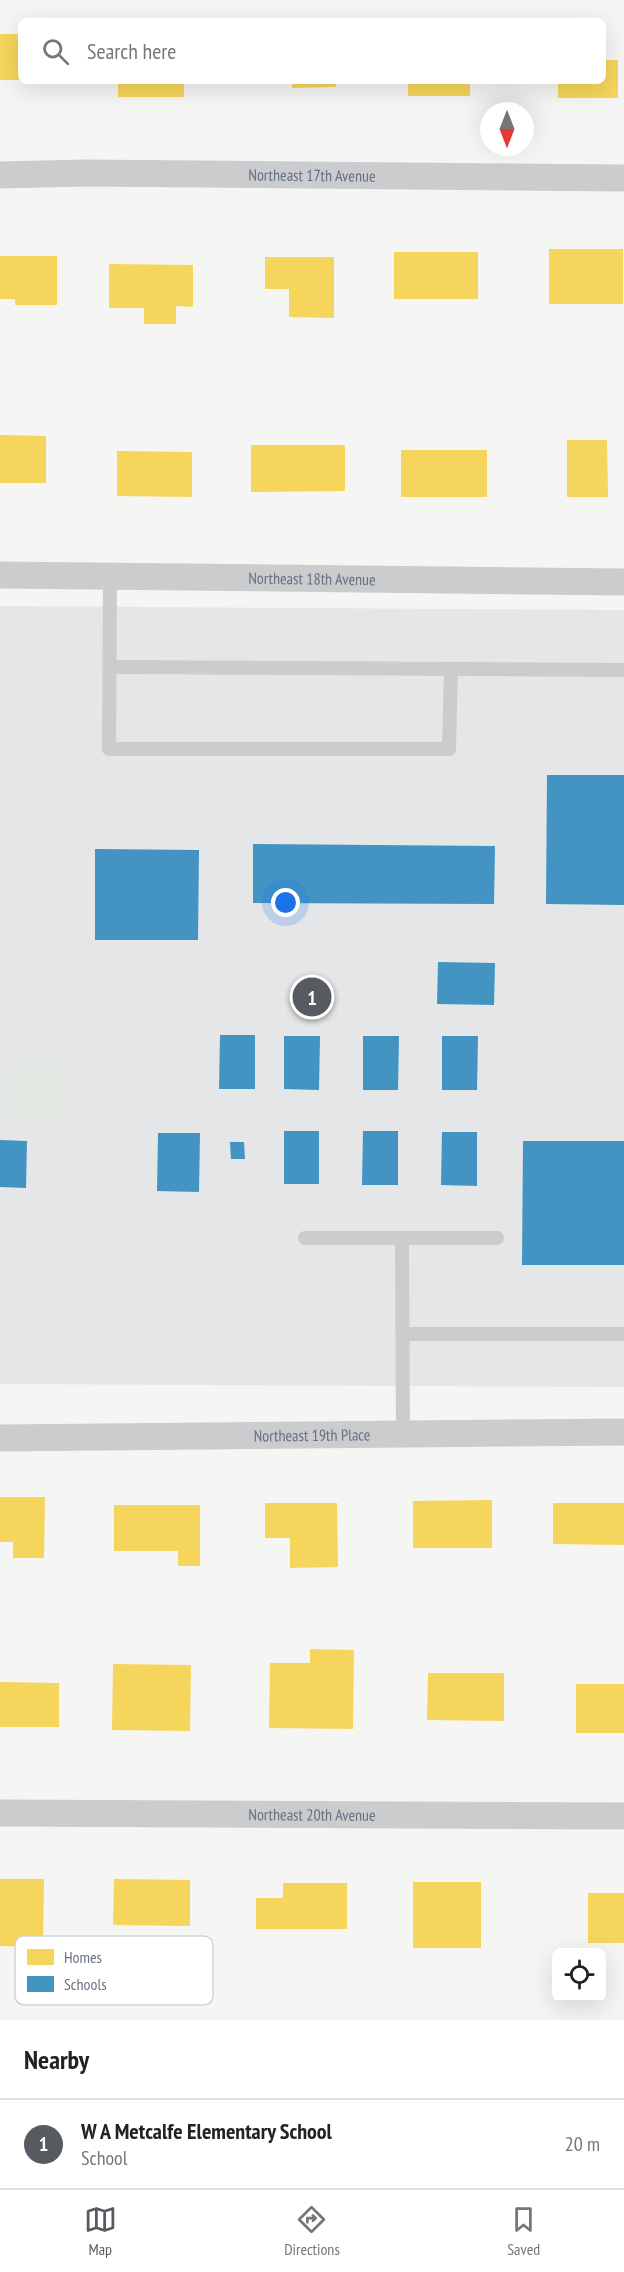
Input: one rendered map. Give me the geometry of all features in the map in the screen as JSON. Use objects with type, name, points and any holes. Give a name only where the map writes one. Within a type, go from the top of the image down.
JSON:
[{"type":"street","name":"Northeast 17th Avenue","points":[[0,175],[97,173],[624,178]]},
{"type":"street","name":"Northeast 18th Avenue","points":[[0,575],[624,582]]},
{"type":"street","name":"Northeast 19th Place","points":[[0,1438],[624,1432]]},
{"type":"street","name":"Northeast 20th Avenue","points":[[0,1813],[624,1816]]},
{"type":"lane","points":[[110,576],[110,749],[449,749],[451,669]]},
{"type":"lane","points":[[110,667],[624,670]]},
{"type":"lane","points":[[305,1238],[497,1238]]},
{"type":"lane","points":[[402,1238],[404,1435]]},
{"type":"lane","points":[[403,1334],[624,1334]]},
{"type":"shaded area","points":[[0,606],[624,610],[624,1387],[0,1384]]},
{"type":"shaded area","points":[[12,1061],[60,1061],[59,1119],[11,1121]]},
{"type":"building: Homes","points":[[0,34],[18,34],[18,80],[0,80]]},
{"type":"building: Homes","points":[[606,60],[618,60],[618,98],[558,98],[558,84],[606,84]]},
{"type":"building: Homes","points":[[118,84],[184,84],[184,97],[118,97]]},
{"type":"building: Homes","points":[[292,84],[336,84],[336,87],[292,88]]},
{"type":"building: Homes","points":[[408,84],[470,84],[470,96],[408,96]]},
{"type":"building: Homes","points":[[549,249],[623,249],[623,304],[549,304]]},
{"type":"building: Homes","points":[[394,252],[478,252],[478,299],[394,299]]},
{"type":"building: Homes","points":[[0,256],[57,256],[57,305],[15,305],[15,299],[0,299]]},
{"type":"building: Homes","points":[[265,257],[334,257],[334,318],[289,317],[289,289],[265,289]]},
{"type":"building: Homes","points":[[109,264],[193,265],[193,307],[176,306],[176,324],[144,324],[144,308],[109,308]]},
{"type":"building: Homes","points":[[0,435],[46,436],[46,483],[0,483]]},
{"type":"building: Homes","points":[[567,440],[607,440],[608,497],[567,497]]},
{"type":"building: Homes","points":[[251,445],[345,445],[345,491],[251,492]]},
{"type":"building: Homes","points":[[401,450],[487,450],[487,497],[401,497]]},
{"type":"building: Homes","points":[[117,451],[192,452],[192,497],[117,496]]},
{"type":"building: Homes","points":[[0,1497],[45,1497],[44,1558],[13,1558],[13,1542],[0,1542]]},
{"type":"building: Homes","points":[[492,1500],[492,1548],[413,1548],[413,1501]]},
{"type":"building: Homes","points":[[265,1503],[337,1503],[338,1567],[290,1568],[290,1538],[265,1538]]},
{"type":"building: Homes","points":[[553,1503],[624,1503],[624,1545],[553,1544]]},
{"type":"building: Homes","points":[[114,1505],[200,1505],[200,1566],[178,1566],[178,1551],[114,1551]]},
{"type":"building: Homes","points":[[310,1649],[354,1650],[353,1729],[269,1728],[270,1663],[310,1663]]},
{"type":"building: Homes","points":[[113,1664],[191,1665],[190,1731],[112,1730]]},
{"type":"building: Homes","points":[[428,1673],[504,1673],[504,1721],[427,1720]]},
{"type":"building: Homes","points":[[0,1682],[59,1683],[59,1727],[0,1727]]},
{"type":"building: Homes","points":[[576,1684],[624,1684],[624,1733],[576,1733]]},
{"type":"building: Homes","points":[[0,1879],[44,1879],[43,1936],[15,1936],[15,1946],[0,1946]]},
{"type":"building: Homes","points":[[114,1879],[190,1880],[190,1926],[113,1925]]},
{"type":"building: Homes","points":[[413,1882],[481,1882],[481,1948],[413,1948]]},
{"type":"building: Homes","points":[[283,1883],[347,1883],[347,1929],[256,1929],[256,1898],[283,1898]]},
{"type":"building: Homes","points":[[588,1893],[624,1893],[624,1943],[588,1943]]},
{"type":"building: Schools","points":[[547,775],[624,775],[624,905],[546,904]]},
{"type":"building: Schools","points":[[253,844],[495,846],[494,904],[253,903]]},
{"type":"building: Schools","points":[[95,849],[199,850],[198,940],[95,940]]},
{"type":"building: Schools","points":[[438,962],[495,963],[494,1005],[437,1004]]},
{"type":"building: Schools","points":[[220,1035],[255,1035],[255,1089],[219,1089]]},
{"type":"building: Schools","points":[[284,1036],[320,1036],[319,1090],[284,1089]]},
{"type":"building: Schools","points":[[363,1036],[399,1036],[398,1090],[363,1090]]},
{"type":"building: Schools","points":[[442,1036],[478,1036],[477,1090],[442,1090]]},
{"type":"building: Schools","points":[[284,1131],[319,1131],[319,1184],[284,1184]]},
{"type":"building: Schools","points":[[363,1131],[398,1131],[398,1185],[362,1185]]},
{"type":"building: Schools","points":[[442,1132],[477,1132],[477,1186],[441,1185]]},
{"type":"building: Schools","points":[[158,1133],[200,1133],[199,1192],[157,1191]]},
{"type":"building: Schools","points":[[0,1140],[27,1141],[26,1188],[0,1187]]},
{"type":"building: Schools","points":[[523,1141],[624,1141],[624,1265],[522,1265]]},
{"type":"building: Schools","points":[[230,1142],[244,1142],[245,1159],[231,1159]]},
{"type":"place","name":"W A Metcalfe Elementary School","points":[[312,997]]}]
